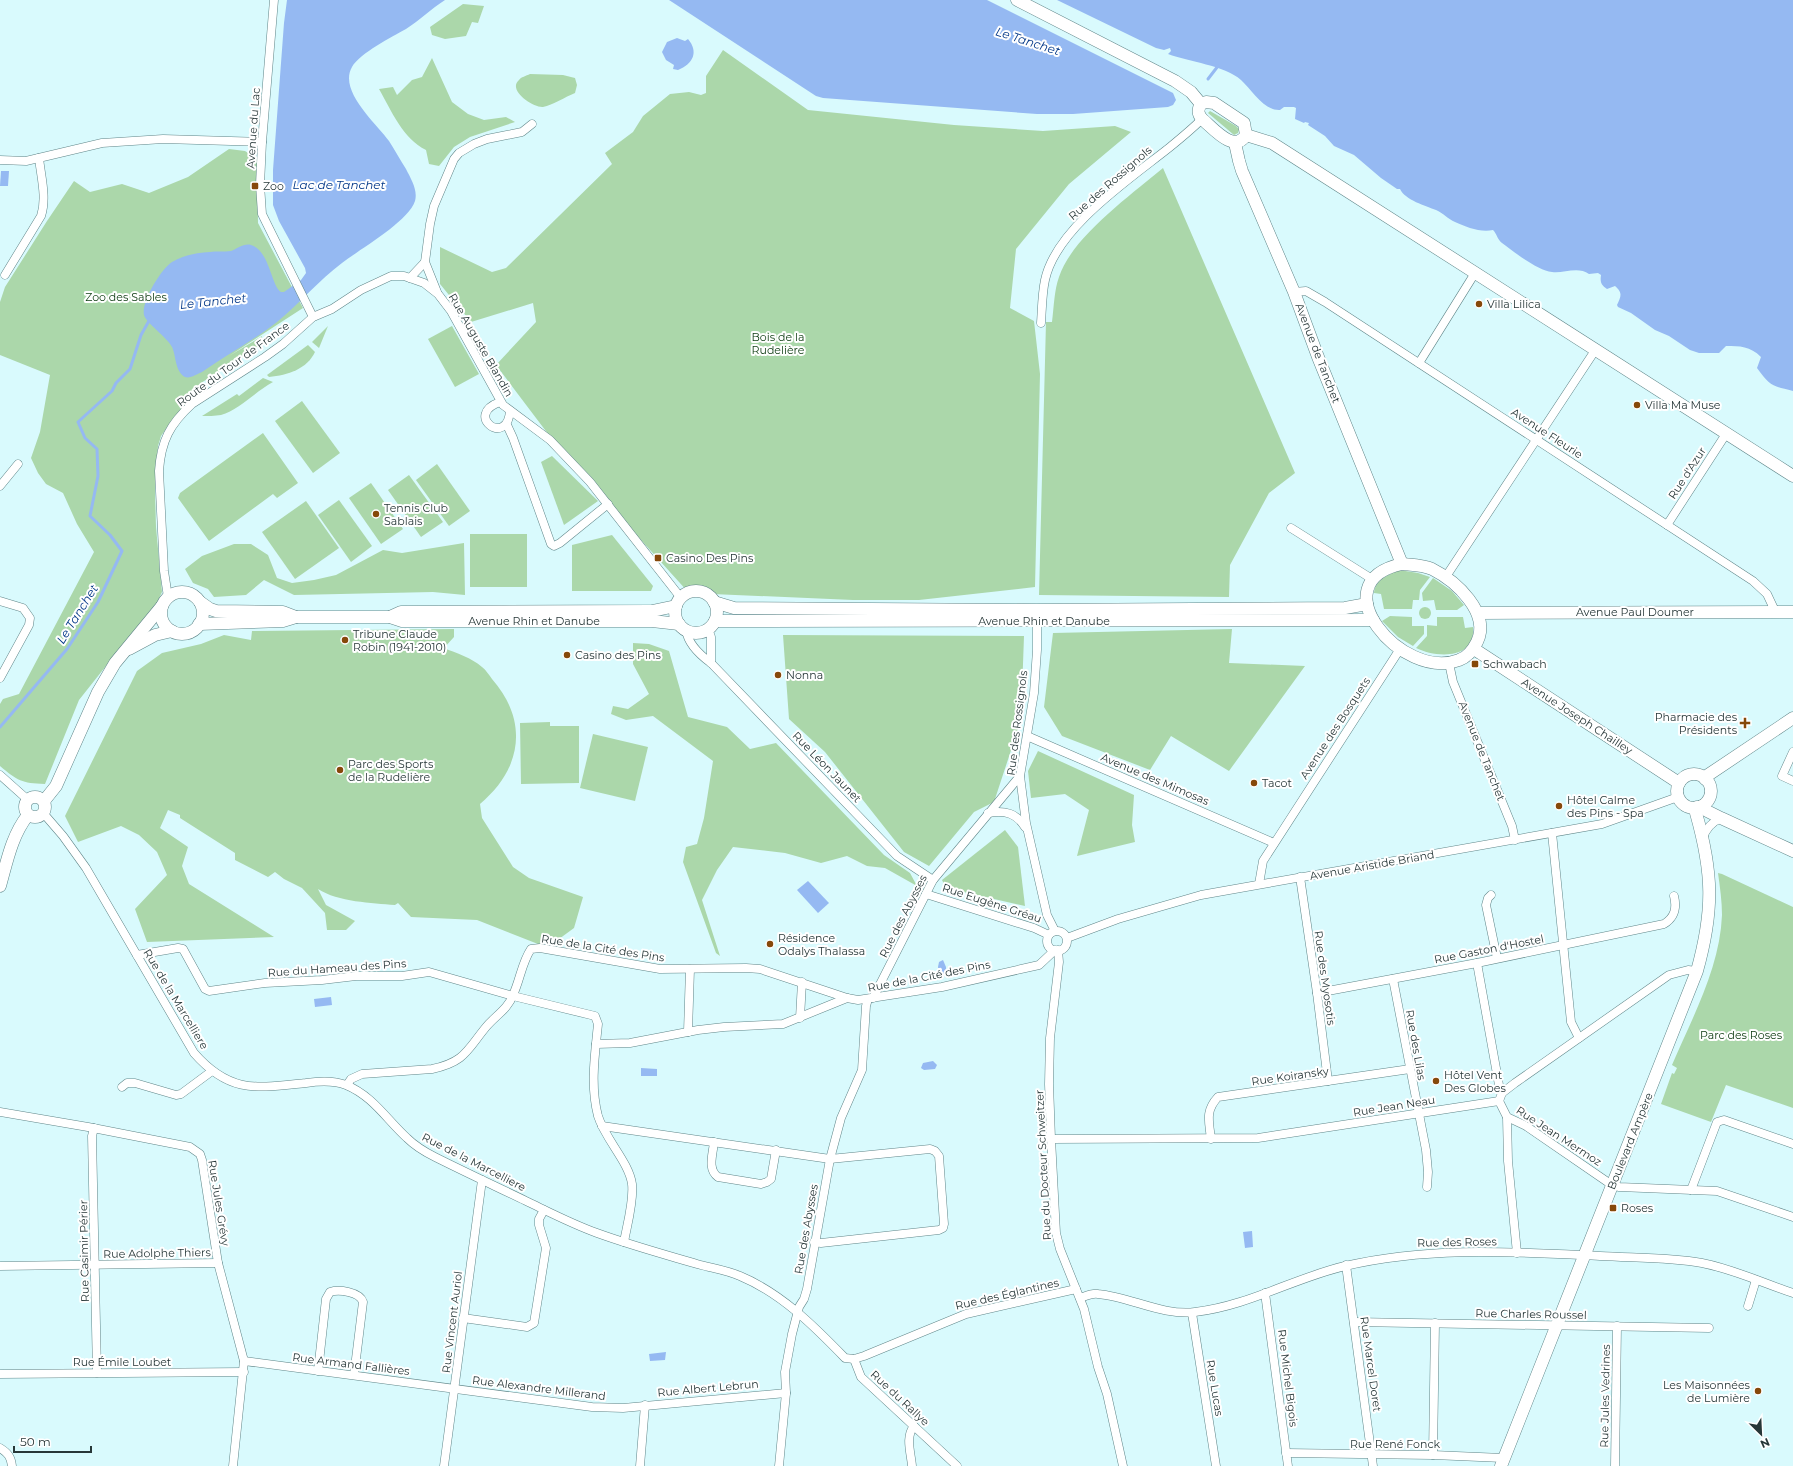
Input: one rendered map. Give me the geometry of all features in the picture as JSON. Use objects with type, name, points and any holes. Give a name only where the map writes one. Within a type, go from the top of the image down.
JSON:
[{"type":"street","name":"Avenue du Lac","points":[[274,0],[262,142],[260,185],[262,214],[306,300],[313,317]]},
{"type":"street","points":[[1017,0],[1175,81],[1191,92],[1201,104]]},
{"type":"street","points":[[1212,102],[1241,121],[1246,127],[1246,135],[1242,140],[1236,143],[1230,142],[1202,119],[1198,112],[1201,104],[1212,102]]},
{"type":"street","name":"Rue des Rossignols","points":[[1041,323],[1045,280],[1060,247],[1076,226],[1100,204],[1202,119]]},
{"type":"street","points":[[438,294],[425,262],[434,206],[454,159],[459,153],[474,144],[487,139],[522,132],[532,124]]},
{"type":"street","points":[[1246,135],[1272,143],[1793,476]]},
{"type":"street","points":[[0,160],[26,161],[102,143],[163,139],[262,142]]},
{"type":"street","name":"Avenue de Tanchet","points":[[1236,143],[1238,161],[1294,292],[1318,357],[1402,564]]},
{"type":"street","points":[[5,274],[44,209],[39,158]]},
{"type":"street","points":[[410,278],[425,262]]},
{"type":"street","points":[[1419,363],[1475,273]]},
{"type":"street","name":"Rue Auguste Blandin","points":[[313,317],[332,309],[361,290],[391,276],[410,278],[424,283],[438,294],[451,311],[500,402],[550,440],[590,482],[608,504],[679,602]]},
{"type":"street","name":"Avenue Fleurie","points":[[1294,292],[1306,291],[1325,302],[1754,581],[1767,594],[1775,611]]},
{"type":"street","name":"Route du Tour de France","points":[[165,602],[159,471],[163,442],[168,432],[182,413],[192,404],[265,357],[283,344],[313,317]]},
{"type":"street","points":[[1445,578],[1596,349]]},
{"type":"street","points":[[500,402],[488,408],[485,414],[486,421],[494,428],[501,428],[507,425],[510,419],[510,411]]},
{"type":"street","points":[[507,425],[551,544],[554,546],[560,543],[608,504]]},
{"type":"street","name":"Rue d'Azur","points":[[1667,525],[1726,434]]},
{"type":"street","points":[[0,486],[18,464]]},
{"type":"street","points":[[1291,528],[1372,579]]},
{"type":"street","points":[[1402,564],[1431,569],[1445,578],[1465,595],[1478,613],[1482,629],[1474,649],[1465,657],[1449,663],[1422,659],[1400,649],[1380,631],[1373,620],[1367,604],[1368,588],[1372,579],[1379,572],[1390,566],[1402,564]]},
{"type":"street","points":[[44,801],[56,786],[98,692],[115,663],[127,650],[148,621],[165,602],[179,592],[186,592],[196,597],[200,602],[203,614],[199,624],[191,631],[186,633],[181,634],[172,631],[163,622],[161,612],[165,602]]},
{"type":"street","points":[[711,663],[712,625],[717,608],[714,602],[707,594],[697,592],[689,593],[679,602],[676,618],[683,627],[699,633],[712,625]]},
{"type":"street","points":[[0,601],[23,608],[30,618],[29,625],[0,678]]},
{"type":"street","name":"Avenue Rhin et Danube","points":[[200,602],[216,611],[283,612],[296,617]]},
{"type":"street","name":"Avenue Rhin et Danube","points":[[390,617],[401,612],[652,611],[679,602]]},
{"type":"street","name":"Avenue Rhin et Danube","points":[[714,602],[734,608],[1037,616],[1373,620]]},
{"type":"street","name":"Avenue Rhin et Danube","points":[[712,625],[1345,608],[1367,604]]},
{"type":"street","name":"Avenue Paul Doumer","points":[[1478,613],[1793,612]]},
{"type":"street","name":"Rue des Rossignols","points":[[1037,616],[1037,650],[1034,693],[1020,776],[1028,831],[1052,933]]},
{"type":"street","name":"Avenue Rhin et Danube","points":[[199,624],[284,621],[296,617],[390,617],[402,621],[652,621],[683,627]]},
{"type":"street","name":"Rue Léon Jaunet","points":[[683,627],[687,639],[702,657],[711,663],[897,856],[933,880]]},
{"type":"street","points":[[127,650],[155,635],[172,631]]},
{"type":"street","name":"Avenue des Bosquets","points":[[1259,884],[1263,861],[1400,649]]},
{"type":"street","name":"Avenue Joseph Chailley","points":[[1474,649],[1679,783]]},
{"type":"street","name":"Avenue de Tanchet","points":[[1449,663],[1453,682],[1512,826],[1515,840]]},
{"type":"street","points":[[1705,778],[1793,718]]},
{"type":"street","name":"Avenue des Mimosas","points":[[1027,736],[1274,843]]},
{"type":"street","points":[[1793,752],[1782,776],[1793,781]]},
{"type":"street","points":[[1699,806],[1710,795],[1710,786],[1705,778],[1696,774],[1690,774],[1679,783],[1677,790],[1678,797],[1681,802],[1687,806],[1699,806],[1721,818],[1793,851]]},
{"type":"street","points":[[0,775],[28,800]]},
{"type":"street","name":"Rue des Abysses","points":[[778,1466],[786,1392],[785,1372],[792,1334],[807,1289],[814,1242],[830,1159],[841,1118],[862,1070],[866,1006],[933,880],[1020,776]]},
{"type":"street","points":[[37,797],[44,801],[46,808],[44,814],[35,818],[28,815],[25,809],[28,800],[37,797]]},
{"type":"street","name":"Avenue Aristide Briand","points":[[1067,938],[1118,919],[1201,895],[1602,824],[1678,797]]},
{"type":"street","name":"Boulevard Ampère","points":[[1502,1462],[1698,971],[1706,935],[1710,891],[1709,866],[1704,838],[1696,812],[1699,806]]},
{"type":"street","points":[[988,813],[1009,813],[1020,819],[1028,831]]},
{"type":"street","name":"Rue de la Marcelliere","points":[[44,814],[63,836],[86,868],[194,1053],[212,1071],[223,1078],[251,1087],[332,1081],[347,1085],[371,1100],[407,1138],[421,1148],[482,1180],[569,1222],[624,1242],[738,1275],[779,1298],[798,1313]]},
{"type":"street","points":[[0,886],[11,844],[17,830],[28,815]]},
{"type":"street","points":[[1704,838],[1709,827],[1721,818]]},
{"type":"street","points":[[1552,833],[1571,1022],[1579,1038]]},
{"type":"street","name":"Rue des Myosotis","points":[[1300,877],[1328,1081]]},
{"type":"street","name":"Rue Eugène Gréau","points":[[926,894],[1052,933]]},
{"type":"street","points":[[1491,895],[1486,902],[1486,905],[1497,958]]},
{"type":"street","name":"Rue Gaston d'Hostel","points":[[1317,993],[1477,963],[1664,924],[1673,917],[1676,906],[1674,896]]},
{"type":"street","points":[[1052,933],[1063,933],[1067,938],[1065,946],[1056,950],[1048,944],[1052,933]]},
{"type":"street","name":"Rue du Hameau des Pins","points":[[137,955],[178,948],[182,949],[205,989],[209,991],[265,983],[322,980],[356,976],[402,976],[429,972],[513,996]]},
{"type":"street","name":"Rue de la Cité des Pins","points":[[347,1085],[351,1078],[362,1074],[432,1069],[452,1063],[471,1048],[486,1027],[507,1006],[513,996],[531,949],[540,948],[660,969],[760,969],[847,998],[870,999],[942,986],[1039,965],[1056,950]]},
{"type":"street","name":"Rue du Docteur Schweitzer","points":[[1056,950],[1059,962],[1050,1038],[1051,1139],[1056,1233],[1060,1249],[1080,1298],[1107,1394],[1123,1466]]},
{"type":"street","name":"Rue Jean Mermoz","points":[[1477,963],[1500,1097],[1507,1117],[1526,1126],[1613,1185]]},
{"type":"street","points":[[688,1032],[690,969]]},
{"type":"street","name":"Rue Jean Neau","points":[[1051,1139],[1258,1138],[1418,1113],[1500,1097],[1579,1038],[1669,975],[1688,970],[1698,971]]},
{"type":"street","name":"Rue des Lilas","points":[[1393,979],[1426,1150],[1428,1172],[1427,1187]]},
{"type":"street","points":[[800,1018],[802,982]]},
{"type":"street","points":[[513,996],[595,1016],[598,1024],[594,1087],[598,1115],[602,1126],[626,1168],[632,1184],[624,1242]]},
{"type":"street","points":[[596,1044],[637,1042],[688,1032],[745,1025],[776,1025],[800,1018],[847,998]]},
{"type":"street","name":"Rue Koiransky","points":[[1211,1139],[1209,1112],[1211,1105],[1218,1097],[1410,1069]]},
{"type":"street","points":[[122,1087],[127,1083],[135,1083],[181,1094],[212,1071]]},
{"type":"street","name":"Rue Jules Grévy","points":[[0,1112],[94,1128],[190,1147],[200,1154],[218,1264],[244,1361],[233,1466]]},
{"type":"street","points":[[1507,1117],[1508,1161],[1517,1253]]},
{"type":"street","points":[[1691,1190],[1717,1122],[1724,1120],[1793,1144]]},
{"type":"street","points":[[602,1126],[830,1159],[930,1149],[935,1151],[938,1156],[944,1224],[943,1228],[939,1230],[821,1243],[814,1242]]},
{"type":"street","name":"Rue Casimir Périer","points":[[94,1128],[92,1136],[97,1373]]},
{"type":"street","points":[[714,1142],[711,1169],[713,1174],[718,1178],[760,1184],[771,1179],[776,1150]]},
{"type":"street","name":"Rue Vincent Auriol","points":[[444,1466],[482,1180]]},
{"type":"street","points":[[1613,1185],[1624,1188],[1717,1191],[1793,1217]]},
{"type":"street","points":[[463,1318],[527,1327],[534,1323],[546,1248],[539,1225],[539,1219],[544,1210]]},
{"type":"street","name":"Rue des Roses","points":[[1080,1298],[1098,1294],[1174,1312],[1192,1312],[1222,1307],[1346,1265],[1410,1254],[1434,1252],[1585,1255],[1703,1263],[1793,1293]]},
{"type":"street","name":"Rue Adolphe Thiers","points":[[0,1266],[218,1264]]},
{"type":"street","name":"Rue Marcel Doret","points":[[1346,1265],[1373,1466]]},
{"type":"street","points":[[1748,1306],[1756,1280]]},
{"type":"street","name":"Rue des Églantines","points":[[854,1359],[966,1314],[1076,1290]]},
{"type":"street","points":[[318,1371],[326,1299],[330,1292],[334,1291],[355,1294],[362,1299],[363,1302],[354,1375]]},
{"type":"street","name":"Rue Michel Bigois","points":[[1265,1293],[1288,1466]]},
{"type":"street","name":"Rue Lucas","points":[[1192,1312],[1216,1466]]},
{"type":"street","points":[[798,1313],[845,1358],[854,1359]]},
{"type":"street","name":"Rue Charles Roussel","points":[[1354,1322],[1709,1328]]},
{"type":"street","points":[[1433,1455],[1435,1323]]},
{"type":"street","name":"Rue Jules Vedrines","points":[[1615,1466],[1617,1326]]},
{"type":"street","name":"Rue du Rallye","points":[[854,1359],[861,1377],[957,1466]]},
{"type":"street","name":"Rue Armand Fallières","points":[[244,1361],[455,1389]]},
{"type":"street","name":"Rue Émile Loubet","points":[[0,1374],[244,1372]]},
{"type":"street","name":"Rue Alexandre Millerand","points":[[455,1389],[592,1407],[623,1408],[645,1405]]},
{"type":"street","name":"Rue Albert Lebrun","points":[[640,1466],[645,1405],[786,1392]]},
{"type":"street","points":[[912,1466],[909,1437],[910,1431],[914,1426]]},
{"type":"street","points":[[0,1448],[11,1458],[12,1466]]},
{"type":"street","name":"Rue René Fonck","points":[[1286,1453],[1433,1455],[1502,1462]]},
{"type":"green space","points":[[463,4],[484,6],[478,23],[472,22],[466,36],[445,39],[432,35],[430,27]]},
{"type":"green space","name":"Bois de la Rudelière","points":[[723,50],[808,110],[954,125],[1043,131],[1115,126],[1131,132],[1069,184],[1016,249],[1010,308],[1034,321],[1040,374],[1035,587],[919,600],[853,600],[689,593],[564,455],[496,365],[536,322],[533,303],[471,322],[440,284],[440,247],[492,272],[506,268],[612,164],[605,153],[633,132],[643,116],[670,94],[689,92],[701,95],[706,93],[706,76]]},
{"type":"green space","points":[[432,58],[452,102],[468,114],[484,120],[506,117],[515,122],[470,137],[454,147],[439,166],[429,164],[426,150],[411,139],[404,131],[393,115],[379,89],[393,87],[397,95],[412,80],[422,77]]},
{"type":"green space","points":[[530,74],[563,75],[575,78],[577,85],[575,93],[547,106],[539,107],[533,105],[523,98],[516,89],[516,84],[520,79]]},
{"type":"green space","points":[[1210,111],[1236,126],[1239,129],[1238,133],[1234,135],[1208,113]]},
{"type":"green space","name":"Zoo des Sables","points":[[229,149],[245,151],[257,159],[258,223],[303,308],[229,356],[262,336],[260,345],[201,383],[204,392],[188,404],[172,420],[161,436],[158,446],[155,490],[156,527],[162,592],[154,609],[121,647],[79,700],[45,784],[25,782],[11,775],[0,766],[0,704],[3,699],[19,694],[94,552],[77,524],[63,493],[46,484],[38,473],[31,458],[40,432],[50,375],[0,355],[0,302],[5,287],[74,181],[90,192],[122,184],[149,193],[188,177]]},
{"type":"green space","points":[[1163,168],[1295,473],[1269,493],[1230,565],[1229,597],[1039,595],[1046,322],[1052,322],[1057,282],[1066,262],[1089,232],[1119,204]]},
{"type":"green space","points":[[328,326],[319,348],[312,342]]},
{"type":"green space","points":[[452,326],[479,374],[455,387],[428,339]]},
{"type":"green space","points":[[308,345],[315,352],[312,358],[302,367],[283,375],[269,377],[267,375]]},
{"type":"green space","points":[[263,378],[273,382],[241,405],[228,413],[221,415],[202,416],[237,394],[239,396]]},
{"type":"green space","points":[[302,401],[340,453],[313,473],[275,421]]},
{"type":"green space","points":[[263,433],[298,483],[277,498],[273,494],[209,541],[178,498],[180,493]]},
{"type":"green space","points":[[552,456],[598,501],[564,525],[541,462]]},
{"type":"green space","points":[[437,464],[470,511],[449,526],[416,480]]},
{"type":"green space","points":[[409,475],[443,522],[421,537],[388,490]]},
{"type":"green space","name":"Tennis Club Sablais","points":[[371,483],[403,529],[381,544],[349,498]]},
{"type":"green space","points":[[339,500],[372,546],[351,562],[318,515]]},
{"type":"green space","points":[[306,501],[339,548],[295,579],[262,532]]},
{"type":"green space","points":[[470,534],[527,534],[527,587],[470,587]]},
{"type":"green space","points":[[612,535],[653,586],[651,591],[572,591],[572,545]]},
{"type":"green space","points":[[464,543],[465,595],[433,592],[294,595],[264,580],[246,595],[214,597],[208,589],[193,583],[185,569],[202,556],[234,544],[251,544],[268,555],[277,578],[292,583],[336,575],[383,550],[402,553]]},
{"type":"green space","points":[[1399,570],[1418,573],[1430,577],[1420,590],[1419,600],[1413,600],[1412,609],[1384,609],[1381,594],[1374,593],[1375,588],[1379,581],[1383,578]]},
{"type":"green space","points":[[1433,578],[1452,591],[1464,605],[1457,610],[1436,610],[1434,600],[1423,601],[1422,593]]},
{"type":"green space","points":[[1423,607],[1427,607],[1431,613],[1427,619],[1423,619],[1419,615],[1419,611]]},
{"type":"green space","points":[[1390,616],[1412,617],[1412,626],[1424,626],[1424,634],[1413,646],[1398,637],[1382,621]]},
{"type":"green space","points":[[1437,617],[1463,617],[1465,628],[1473,627],[1472,638],[1468,646],[1462,651],[1453,654],[1434,654],[1416,648],[1427,636],[1427,625],[1437,626]]},
{"type":"green space","name":"Parc des Sports de la Rudelière","points":[[454,629],[454,637],[444,648],[469,658],[485,670],[504,695],[512,711],[516,728],[516,744],[512,760],[505,776],[480,804],[482,818],[513,867],[529,878],[583,897],[574,928],[559,939],[538,944],[477,920],[411,917],[398,903],[395,905],[355,901],[335,897],[318,889],[326,905],[355,921],[346,930],[327,930],[325,913],[302,888],[284,879],[275,872],[268,877],[235,860],[235,853],[180,818],[180,815],[168,810],[160,828],[188,847],[182,866],[189,884],[274,937],[147,942],[135,909],[167,875],[157,852],[139,835],[121,826],[78,842],[65,816],[137,671],[162,653],[201,644],[224,635],[251,640],[252,631]]},
{"type":"green space","points":[[1232,629],[1229,663],[1305,666],[1229,771],[1171,736],[1150,770],[1062,736],[1044,707],[1053,633]]},
{"type":"green space","points":[[783,635],[1024,636],[1021,720],[994,802],[974,812],[929,866],[904,852],[825,752],[789,719]]},
{"type":"green space","points":[[633,643],[649,644],[669,651],[688,717],[727,727],[750,749],[776,743],[884,855],[910,873],[917,886],[885,868],[867,866],[847,856],[821,863],[785,853],[733,847],[717,870],[702,900],[720,956],[716,953],[683,862],[686,847],[697,844],[704,818],[713,761],[653,716],[626,720],[611,714],[613,706],[628,709],[649,694],[633,664]]},
{"type":"green space","points":[[550,722],[550,726],[579,726],[579,783],[521,784],[520,723]]},
{"type":"green space","points":[[593,734],[648,747],[635,801],[580,788]]},
{"type":"green space","points":[[1038,751],[1134,795],[1132,825],[1135,842],[1077,856],[1089,810],[1065,794],[1031,798],[1028,771]]},
{"type":"green space","points":[[1005,830],[1018,847],[1025,906],[946,888],[942,880]]},
{"type":"green space","name":"Parc des Roses","points":[[1718,873],[1793,907],[1793,1108],[1726,1085],[1711,1122],[1661,1104],[1672,1073],[1674,1074],[1677,1068],[1672,1065],[1704,992],[1716,954],[1722,915]]},
{"type":"water","name":"Lac de Tanchet","points":[[287,0],[445,0],[411,26],[362,56],[352,67],[349,76],[350,86],[354,96],[368,116],[389,141],[406,169],[415,189],[415,201],[411,209],[394,226],[334,270],[268,329],[202,372],[191,377],[185,377],[179,371],[172,347],[144,315],[146,302],[153,286],[163,271],[172,262],[190,255],[231,251],[243,245],[251,245],[257,248],[262,254],[278,289],[281,292],[284,292],[301,280],[306,273],[305,268],[279,221],[273,205],[273,170]]},
{"type":"water","points":[[669,0],[987,0],[1173,93],[1176,100],[1173,105],[1168,107],[1073,114],[1037,114],[823,98],[816,96]]},
{"type":"water","points":[[1057,0],[1793,0],[1793,391],[1776,386],[1769,382],[1757,368],[1761,357],[1757,353],[1745,347],[1726,346],[1719,353],[1699,353],[1690,350],[1669,336],[1655,330],[1631,313],[1618,307],[1617,305],[1620,299],[1619,291],[1615,286],[1607,289],[1605,288],[1601,283],[1601,275],[1598,273],[1589,274],[1575,270],[1556,272],[1546,271],[1526,260],[1502,243],[1493,230],[1484,231],[1464,226],[1452,221],[1439,211],[1411,199],[1400,189],[1397,189],[1381,178],[1354,155],[1334,146],[1325,136],[1308,125],[1309,123],[1304,123],[1295,119],[1296,108],[1284,107],[1280,110],[1269,107],[1234,75],[1216,67],[1168,54],[1171,51],[1170,48],[1164,50],[1156,48]]},
{"type":"water","points":[[677,38],[685,41],[688,39],[694,53],[691,61],[678,70],[673,69],[674,65],[666,60],[662,52],[667,42]]},
{"type":"water","points":[[1,171],[9,171],[8,186],[0,186]]},
{"type":"water","points":[[808,881],[829,903],[818,913],[797,890]]},
{"type":"water","points":[[943,960],[946,967],[946,972],[941,976],[939,975],[938,967],[939,962]]},
{"type":"water","points":[[331,997],[332,1005],[315,1007],[314,999]]},
{"type":"water","points":[[933,1061],[937,1065],[935,1069],[924,1070],[921,1068],[923,1063]]},
{"type":"water","points":[[641,1068],[657,1069],[657,1076],[641,1076]]},
{"type":"water","points":[[1252,1231],[1253,1247],[1245,1248],[1243,1232]]},
{"type":"water","points":[[666,1352],[665,1360],[650,1361],[649,1354]]},
{"type":"waterway","name":"Le Tanchet","points":[[1208,79],[1218,66]]},
{"type":"waterway","name":"Le Tanchet","points":[[0,727],[67,649],[98,602],[122,551],[110,535],[90,516],[98,476],[97,449],[85,438],[78,422],[112,391],[116,383],[130,369],[141,335],[150,319]]},
{"type":"place","name":"Zoo","points":[[255,186]]},
{"type":"place","name":"Villa Lilica","points":[[1479,304]]},
{"type":"place","name":"Villa Ma Muse","points":[[1637,405]]},
{"type":"place","name":"Tennis Club Sablais","points":[[376,514]]},
{"type":"place","name":"Casino Des Pins","points":[[658,558]]},
{"type":"place","name":"Tribune Claude Robin (1941-2010)","points":[[345,640]]},
{"type":"place","name":"Casino des Pins","points":[[567,655]]},
{"type":"place","name":"Schwabach","points":[[1475,664]]},
{"type":"place","name":"Nonna","points":[[778,675]]},
{"type":"place","name":"Pharmacie des Présidents","points":[[1745,723]]},
{"type":"place","name":"Parc des Sports de la Rudelière","points":[[340,770]]},
{"type":"place","name":"Tacot","points":[[1254,783]]},
{"type":"place","name":"Hôtel Calme des Pins - Spa","points":[[1559,806]]},
{"type":"place","name":"Résidence Odalys Thalassa","points":[[770,944]]},
{"type":"place","name":"Hôtel Vent Des Globes","points":[[1436,1081]]},
{"type":"place","name":"Roses","points":[[1613,1208]]},
{"type":"place","name":"Les Maisonnées de Lumière","points":[[1758,1391]]}]
